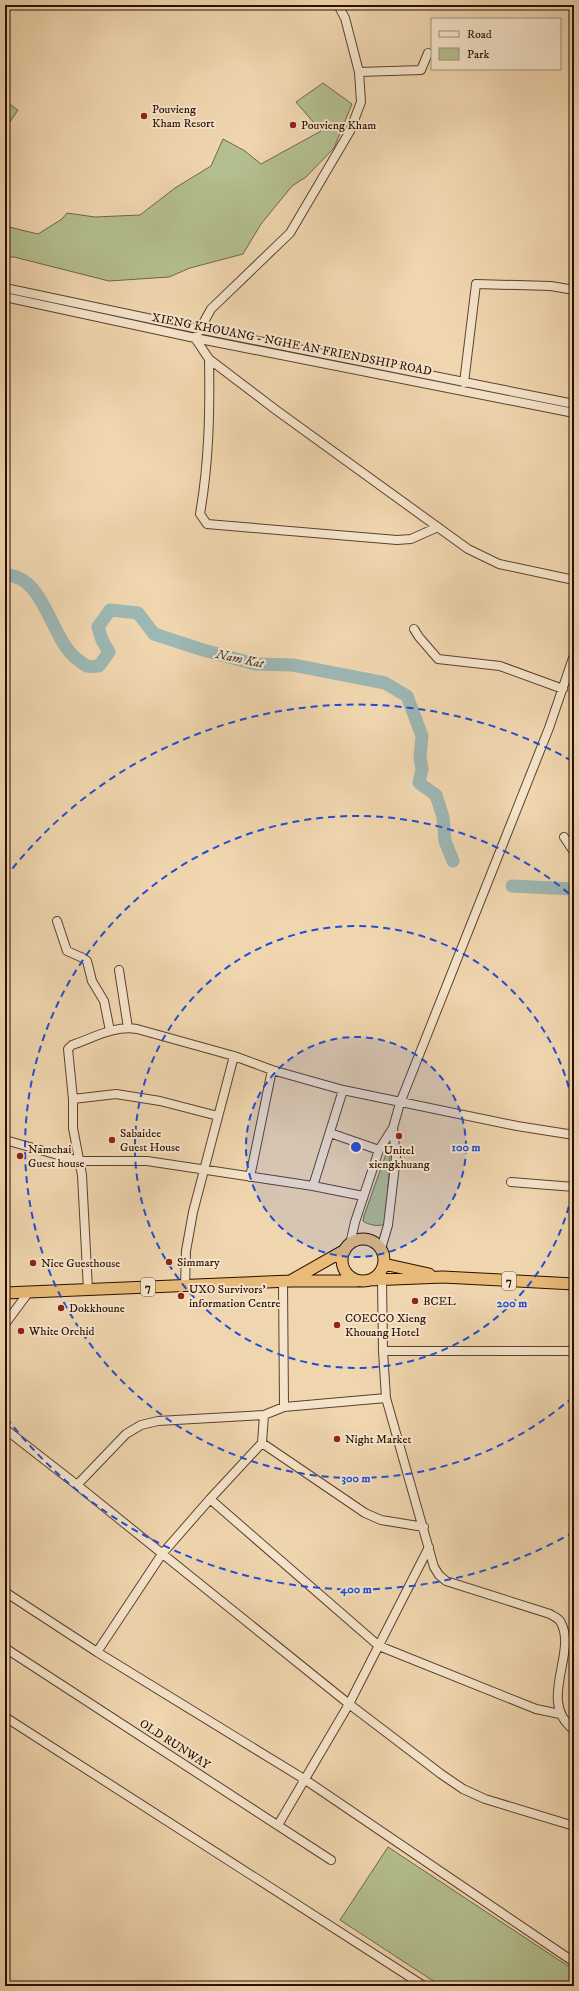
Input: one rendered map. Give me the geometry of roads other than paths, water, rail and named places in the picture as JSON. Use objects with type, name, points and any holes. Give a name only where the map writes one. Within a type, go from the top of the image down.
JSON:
[{"type":"highway","name":"7","points":[[287,1281],[359,1240],[369,1240],[381,1249]]},
{"type":"highway","points":[[347,1247],[340,1260],[344,1270],[356,1281]]},
{"type":"highway","points":[[369,1280],[377,1276],[384,1264],[381,1249]]},
{"type":"highway","name":"7","points":[[384,1264],[443,1277]]},
{"type":"highway","name":"7","points":[[5,1293],[287,1281],[356,1281],[443,1277],[574,1284]]},
{"type":"street","points":[[338,5],[349,33],[360,72],[360,102],[350,131],[290,233],[211,309],[195,338],[209,359],[276,410],[468,549],[499,564],[574,580]]},
{"type":"street","points":[[360,72],[421,70],[428,53]]},
{"type":"street","points":[[464,383],[476,284],[551,286],[574,290]]},
{"type":"street","name":"XIENG KHOUANG - NGHE AN FRIENDSHIP ROAD","points":[[5,288],[199,329],[574,404]]},
{"type":"street","name":"XIENG KHOUANG - NGHE AN FRIENDSHIP ROAD","points":[[5,297],[195,338],[574,413]]},
{"type":"street","points":[[209,359],[210,422],[205,483],[200,514],[207,524],[397,540],[411,539],[438,527]]},
{"type":"street","points":[[414,629],[418,637],[438,659],[500,666],[563,689]]},
{"type":"street","points":[[347,1247],[379,1150],[393,1128],[400,1103],[549,728],[574,655]]},
{"type":"street","points":[[564,838],[574,852]]},
{"type":"street","points":[[57,921],[67,950],[87,961],[92,981],[104,1001],[110,1031]]},
{"type":"street","points":[[119,970],[128,1028]]},
{"type":"street","points":[[88,1290],[82,1175],[73,1128],[73,1100],[68,1049],[72,1045],[110,1031],[128,1028],[234,1056],[272,1070],[343,1090],[517,1126],[574,1135]]},
{"type":"street","points":[[185,1286],[186,1251],[193,1212],[234,1056]]},
{"type":"street","points":[[250,1177],[272,1070]]},
{"type":"street","points":[[313,1186],[343,1090]]},
{"type":"street","points":[[73,1100],[116,1094],[160,1101],[218,1116]]},
{"type":"street","points":[[381,1249],[388,1225],[396,1157],[393,1128]]},
{"type":"street","points":[[330,1133],[379,1150]]},
{"type":"street","points":[[5,1140],[79,1160],[147,1161],[313,1186],[363,1196]]},
{"type":"street","points":[[511,1182],[574,1187]]},
{"type":"street","points":[[382,1280],[383,1351],[386,1398],[430,1547],[434,1567],[439,1575],[446,1581],[550,1614],[560,1621],[571,1649],[558,1702],[560,1714],[568,1726],[574,1730]]},
{"type":"street","points":[[284,1407],[287,1281]]},
{"type":"street","points":[[5,1324],[28,1293]]},
{"type":"street","points":[[383,1351],[574,1351]]},
{"type":"street","points":[[78,1485],[126,1434],[141,1425],[158,1421],[264,1415],[284,1407],[386,1398]]},
{"type":"street","points":[[97,1652],[162,1554],[262,1443],[264,1415]]},
{"type":"street","points":[[5,1429],[78,1485],[349,1704],[463,1789],[485,1799],[574,1826]]},
{"type":"street","points":[[262,1443],[365,1513],[381,1520],[424,1526]]},
{"type":"street","points":[[210,1499],[379,1646],[536,1709],[560,1714]]},
{"type":"street","points":[[278,1825],[349,1704],[430,1547]]},
{"type":"street","points":[[5,1592],[97,1652],[304,1779],[574,1962]]},
{"type":"street","name":"OLD RUNWAY","points":[[5,1648],[332,1860]]},
{"type":"street","points":[[5,1717],[424,1986]]},
{"type":"waterway","name":"Nam Kat","points":[[5,575],[18,578],[29,585],[38,596],[68,650],[87,666],[99,666],[109,652],[102,640],[98,627],[110,610],[138,613],[154,634],[203,650],[255,664],[293,665],[385,683],[407,696],[422,736],[420,758],[422,769],[419,783],[436,795],[443,817],[445,841],[453,861]]},
{"type":"waterway","name":"Nam Kat","points":[[512,886],[574,889]]},
{"type":"place","name":"Pouvieng Kham Resort","points":[[144,116]]},
{"type":"place","name":"Pouvieng Kham","points":[[293,125]]},
{"type":"place","name":"Unitel xiengkhuang","points":[[399,1136]]},
{"type":"place","name":"Sabaidee Guest House","points":[[112,1140]]},
{"type":"place","name":"Namchai Guest house","points":[[20,1156]]},
{"type":"place","name":"Simmary","points":[[169,1262]]},
{"type":"place","name":"Nice Guesthouse","points":[[33,1263]]},
{"type":"place","name":"UXO Survivors' information Centre","points":[[181,1296]]},
{"type":"place","name":"BCEL","points":[[415,1301]]},
{"type":"place","name":"Dokkhoune","points":[[61,1308]]},
{"type":"place","name":"COECCO Xieng Khouang Hotel","points":[[337,1325]]},
{"type":"place","name":"White Orchid","points":[[21,1331]]},
{"type":"place","name":"Night Market","points":[[337,1439]]}]
